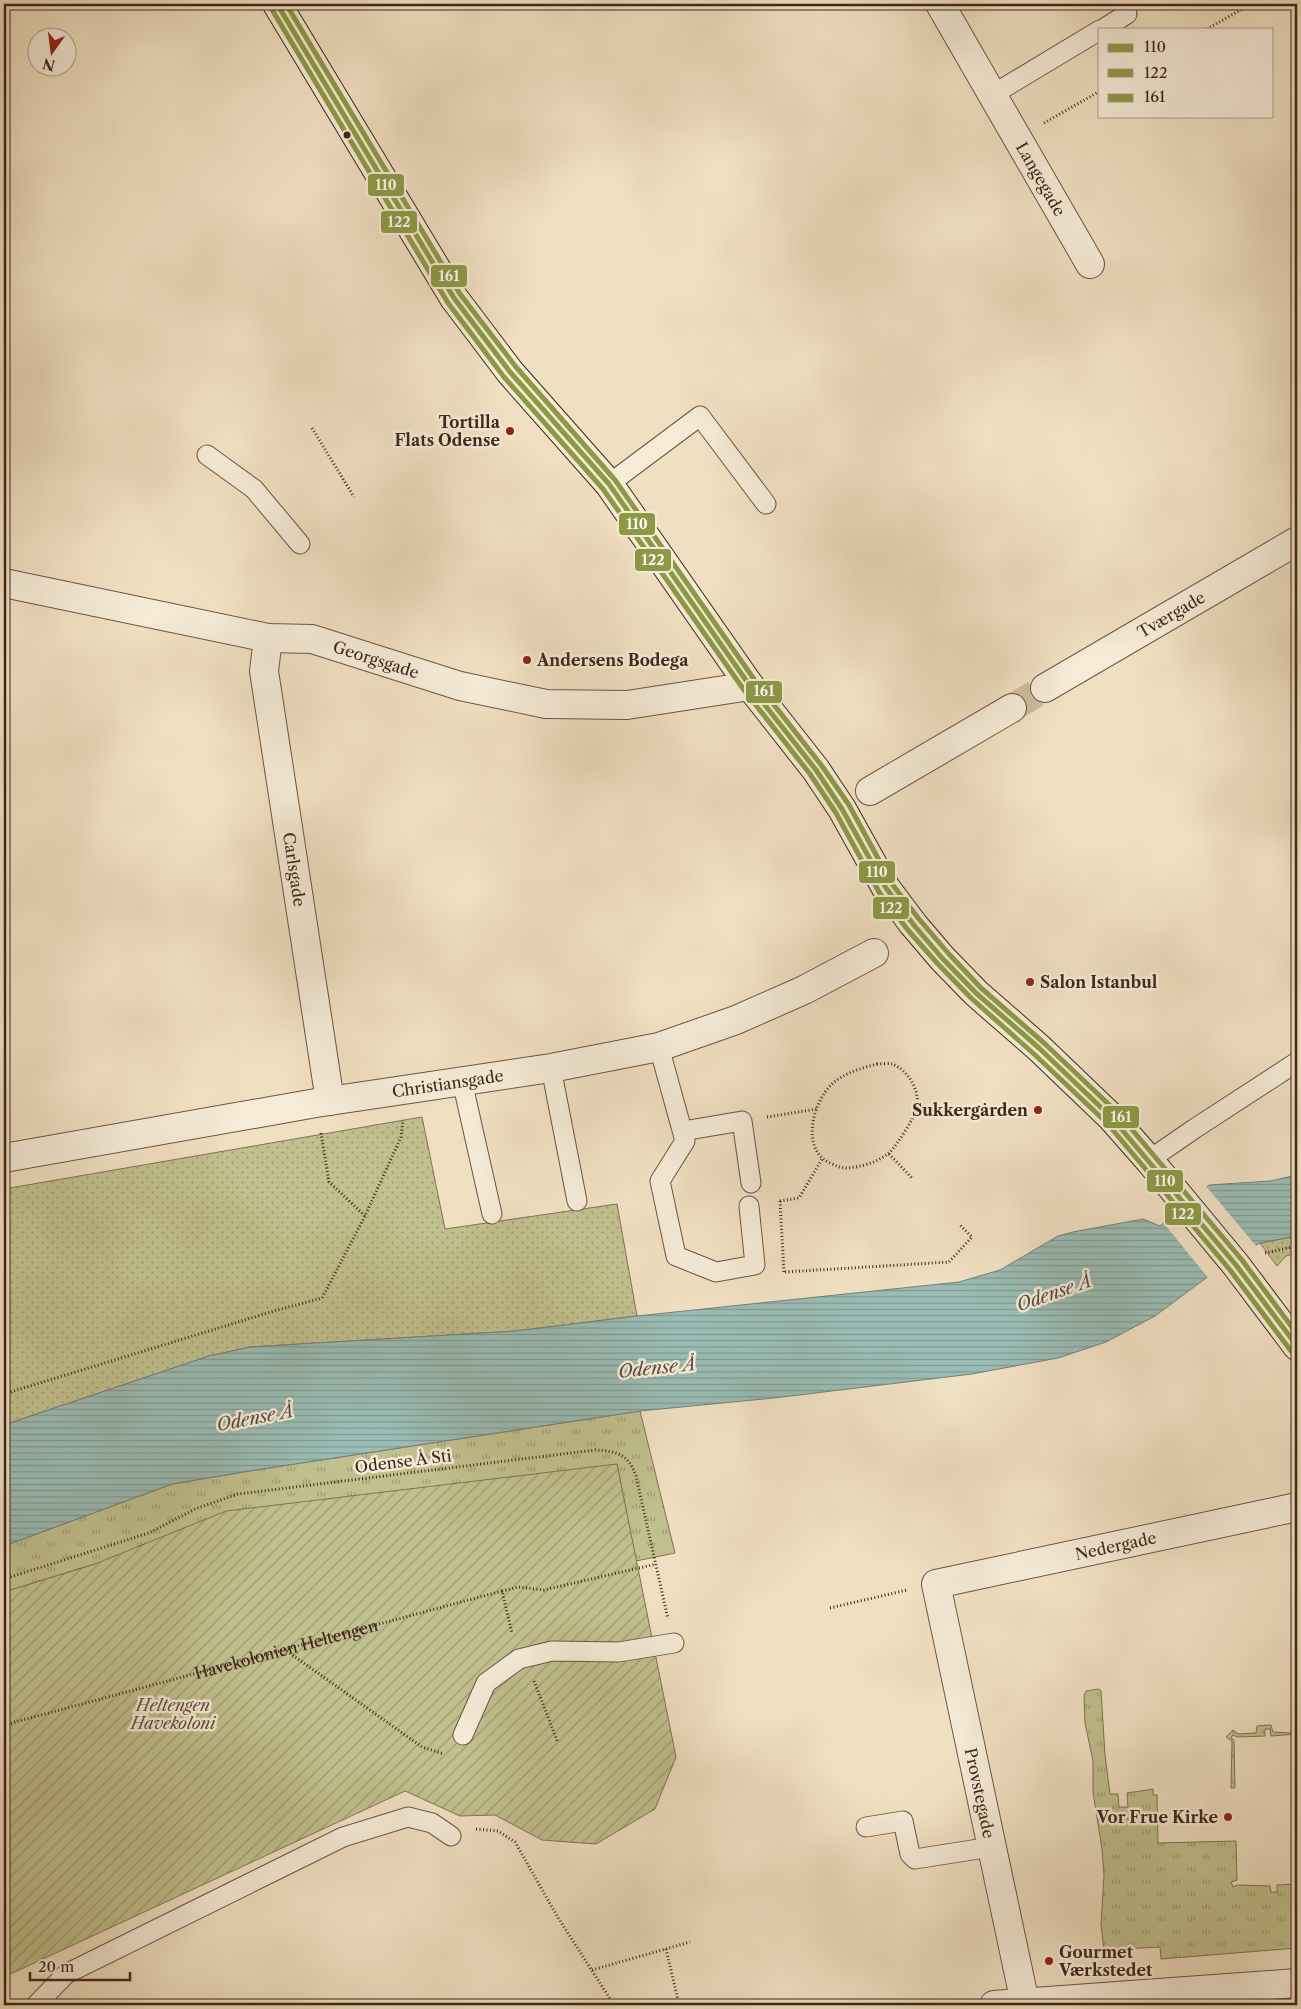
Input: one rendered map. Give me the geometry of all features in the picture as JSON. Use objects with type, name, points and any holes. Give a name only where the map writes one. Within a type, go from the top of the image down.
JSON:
[{"type":"street","points":[[277,4],[454,298],[510,372],[609,484],[756,694],[816,770],[842,809],[886,888],[936,952],[976,993],[1112,1118],[1236,1265],[1297,1346]]},
{"type":"street","name":"Langegade","points":[[940,4],[1090,264]]},
{"type":"street","name":"Tværgade","points":[[1046,688],[1297,541]]},
{"type":"street","name":"Georgsgade","points":[[4,583],[268,638],[312,639],[460,686],[546,704],[627,705],[756,694]]},
{"type":"street","name":"Carlsgade","points":[[268,638],[264,671],[323,1102]]},
{"type":"street","points":[[870,791],[1012,708]]},
{"type":"street","name":"Christiansgade","points":[[4,1158],[323,1102],[551,1068],[659,1047],[804,990],[874,953]]},
{"type":"street","name":"Nedergade","points":[[936,1584],[1297,1508]]},
{"type":"street","name":"Provstegade","points":[[936,1584],[1025,2003]]},
{"type":"street","points":[[994,2005],[1297,1983]]},
{"type":"lane","points":[[1104,28],[1127,14]]},
{"type":"lane","points":[[992,95],[1098,32]]},
{"type":"lane","points":[[609,484],[700,416],[766,504]]},
{"type":"lane","points":[[207,454],[254,489],[300,544]]},
{"type":"lane","points":[[659,1047],[685,1141],[660,1181],[676,1256],[716,1272],[755,1265],[750,1206]]},
{"type":"lane","points":[[1149,1160],[1297,1062]]},
{"type":"lane","points":[[551,1068],[577,1201]]},
{"type":"lane","points":[[462,1081],[492,1214]]},
{"type":"lane","points":[[683,1131],[742,1121],[751,1184]]},
{"type":"lane","points":[[462,1735],[486,1683],[522,1658],[552,1651],[619,1652],[674,1643]]},
{"type":"lane","points":[[36,2005],[66,1974],[343,1837],[408,1817],[432,1823],[451,1836]]},
{"type":"lane","points":[[866,1827],[903,1822],[910,1854],[915,1859],[991,1847]]},
{"type":"path","points":[[1209,28],[1251,4]]},
{"type":"path","points":[[1017,138],[1098,91]]},
{"type":"path","points":[[312,428],[354,497]]},
{"type":"path","points":[[877,1064],[891,1064],[908,1074],[916,1090],[917,1108],[900,1141],[888,1154],[860,1167],[842,1168],[822,1159],[814,1144],[812,1126],[817,1109],[832,1084],[860,1068],[877,1064]]},
{"type":"path","points":[[4,1394],[322,1298],[365,1216],[401,1137],[406,1089]]},
{"type":"path","points":[[323,1102],[329,1182],[365,1216]]},
{"type":"path","points":[[917,1108],[995,1114]]},
{"type":"path","points":[[742,1121],[817,1109]]},
{"type":"path","points":[[888,1154],[912,1178]]},
{"type":"path","points":[[784,1256],[779,1202],[799,1198],[822,1159]]},
{"type":"path","points":[[785,1272],[949,1262],[972,1238],[959,1224]]},
{"type":"path","name":"Odense Å Sti","points":[[4,1579],[149,1533],[195,1509],[238,1494],[595,1450],[608,1451],[620,1454],[631,1463],[641,1495],[674,1643]]},
{"type":"path","name":"Havekolonien Heltengen","points":[[4,1725],[502,1591],[519,1587],[544,1590],[656,1564]]},
{"type":"path","points":[[830,1608],[936,1584]]},
{"type":"path","points":[[502,1591],[522,1658],[558,1744]]},
{"type":"path","points":[[284,1650],[422,1747],[444,1754],[451,1753],[462,1735]]},
{"type":"path","points":[[451,1836],[478,1829],[498,1831],[515,1842],[557,1916],[614,2005]]},
{"type":"path","points":[[592,1970],[690,1942]]},
{"type":"path","points":[[666,1949],[678,2000]]},
{"type":"path","points":[[106,2000],[108,2005]]},
{"type":"green space","points":[[422,1117],[445,1229],[617,1204],[637,1316],[516,1331],[250,1347],[209,1356],[4,1425],[4,1189]]},
{"type":"green space","points":[[1297,1236],[1297,1253],[1286,1256],[1277,1266],[1260,1243]]},
{"type":"green space","points":[[640,1411],[675,1553],[636,1561],[617,1464],[95,1564],[4,1592],[4,1546],[172,1484]]},
{"type":"green space","name":"Heltengen Havekoloni","points":[[617,1464],[676,1757],[655,1809],[596,1844],[542,1840],[495,1815],[460,1816],[405,1791],[4,1977],[4,1592],[95,1564],[226,1511]]},
{"type":"green space","points":[[1099,1689],[1101,1691],[1105,1755],[1110,1794],[1118,1794],[1119,1807],[1128,1807],[1127,1793],[1153,1789],[1153,1795],[1157,1795],[1158,1843],[1236,1841],[1237,1880],[1231,1882],[1233,1887],[1237,1885],[1270,1886],[1271,1892],[1277,1892],[1277,1885],[1295,1884],[1295,1890],[1297,1890],[1297,1948],[1161,1959],[1160,1947],[1104,1950],[1101,1925],[1104,1875],[1102,1849],[1093,1792],[1093,1761],[1085,1723],[1084,1696],[1086,1691]]},
{"type":"green space","points":[[1271,1725],[1273,1732],[1290,1733],[1296,1727],[1297,1734],[1271,1736],[1270,1729],[1265,1729],[1265,1736],[1237,1737],[1233,1735],[1231,1738],[1234,1740],[1235,1788],[1231,1788],[1232,1741],[1226,1737],[1233,1730],[1238,1734],[1256,1733],[1257,1726]]},
{"type":"water","name":"Odense Å","points":[[1297,1175],[1297,1236],[1260,1243],[1237,1255],[1155,1316],[1106,1342],[1058,1358],[972,1374],[774,1398],[640,1411],[172,1484],[4,1546],[4,1425],[209,1356],[250,1347],[516,1331],[637,1316],[959,1282],[1000,1270],[1058,1236],[1143,1219],[1160,1226],[1209,1185],[1270,1181]]},
{"type":"pier","points":[[1205,1185],[1257,1247],[1209,1279],[1162,1221]]},
{"type":"tunnel","points":[[1012,708],[1045,688]]},
{"type":"transit line","name":"110","points":[[277,4],[454,298],[510,372],[609,484],[750,686],[816,770],[842,809],[886,888],[913,924],[942,958],[976,993],[1039,1048],[1112,1118],[1236,1265],[1297,1346]]},
{"type":"transit line","name":"161","points":[[286,4],[460,294],[516,367],[615,480],[756,682],[822,766],[849,805],[892,884],[948,953],[981,988],[1044,1043],[1118,1113],[1242,1260],[1297,1334]]},
{"type":"transit line","name":"122","points":[[271,8],[448,303],[504,377],[603,489],[744,690],[810,774],[836,813],[879,892],[907,929],[971,998],[1107,1123],[1230,1270],[1291,1351]]},
{"type":"place","name":"Tortilla Flats Odense","points":[[510,431]]},
{"type":"place","name":"Andersens Bodega","points":[[527,660]]},
{"type":"place","name":"Salon Istanbul","points":[[1030,982]]},
{"type":"place","name":"Sukkergården","points":[[1038,1110]]},
{"type":"place","name":"Vor Frue Kirke","points":[[1228,1817]]},
{"type":"place","name":"Gourmet Værkstedet","points":[[1049,1961]]}]
